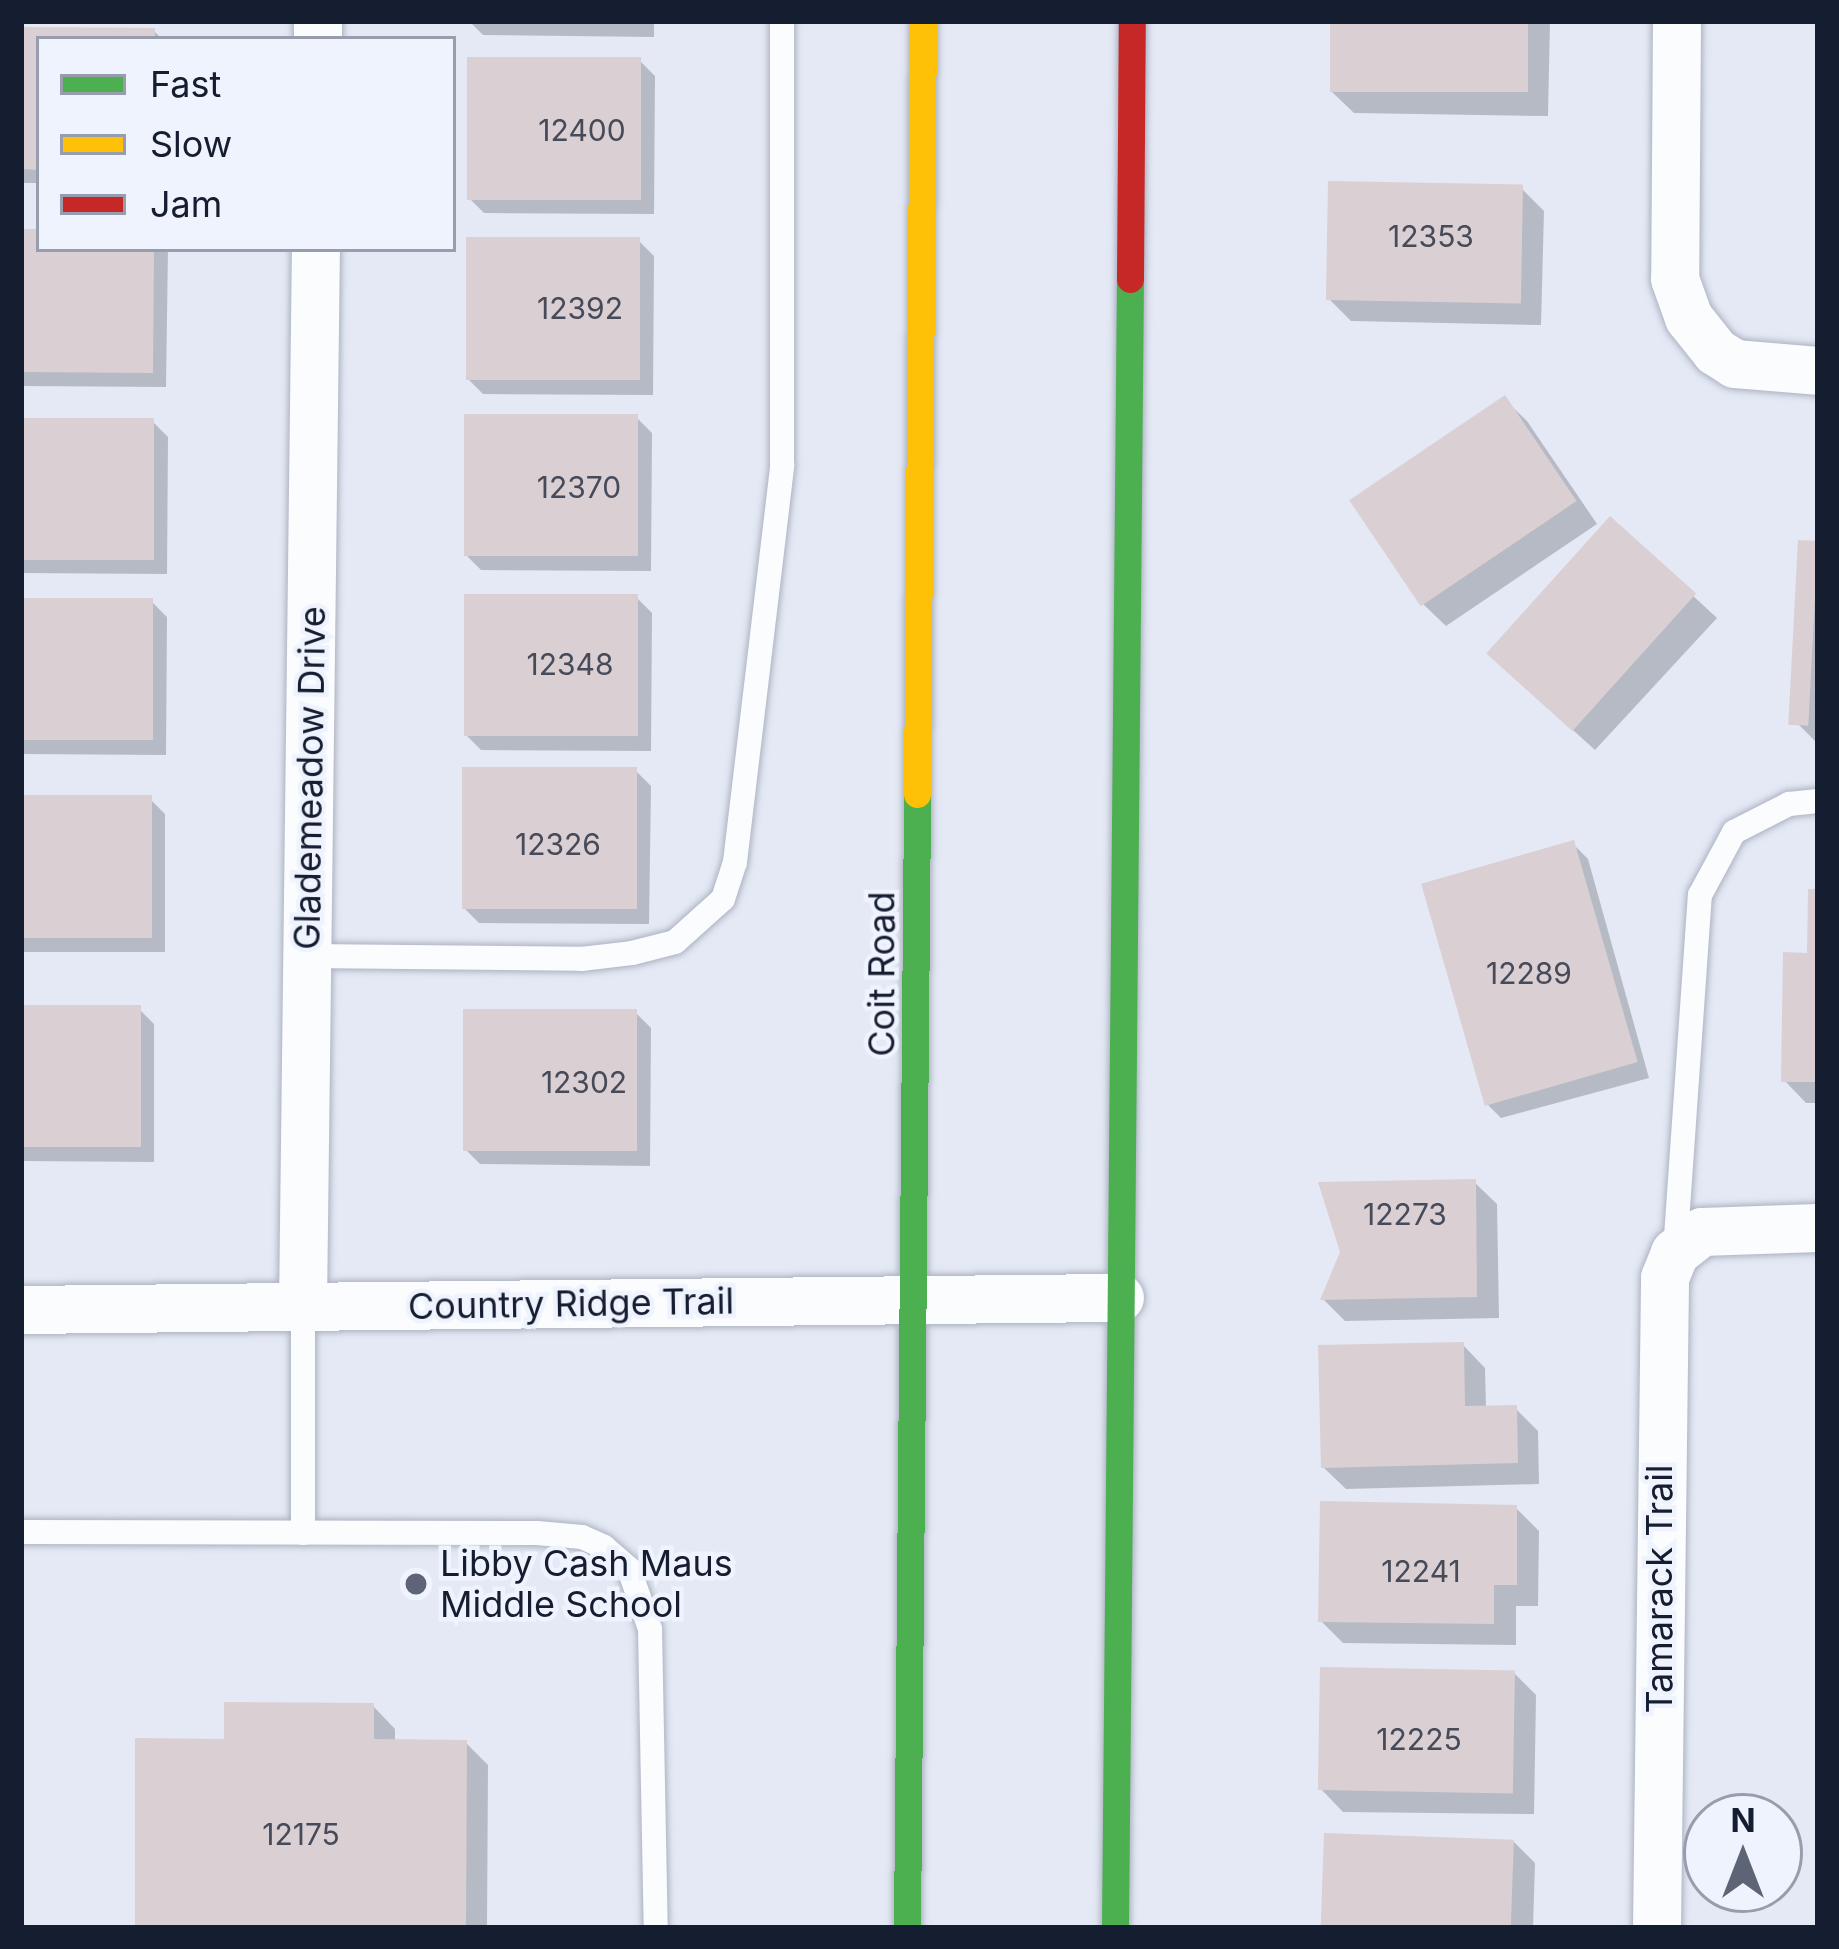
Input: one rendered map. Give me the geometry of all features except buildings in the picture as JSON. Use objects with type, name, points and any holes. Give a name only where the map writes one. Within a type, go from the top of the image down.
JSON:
[{"type":"main road","name":"Coit Road","points":[[907,1928],[916,1300],[923,21]]},
{"type":"main road","points":[[1115,1928],[1132,21]]},
{"type":"street","points":[[1677,21],[1675,279],[1689,318],[1716,352],[1735,364],[1761,370],[1818,371]]},
{"type":"street","name":"Glademeadow Drive","points":[[303,1307],[316,252]]},
{"type":"street","points":[[1675,1253],[1715,1228],[1818,1228]]},
{"type":"street","name":"Tamarack Trail","points":[[1658,1928],[1661,1305],[1675,1253]]},
{"type":"street","name":"Country Ridge Trail","points":[[21,1310],[1120,1298]]},
{"type":"lane","points":[[308,956],[581,959],[632,953],[675,942],[723,899],[735,862],[782,466],[782,21]]},
{"type":"lane","points":[[1675,1253],[1700,895],[1734,832],[1790,804],[1818,800]]},
{"type":"lane","points":[[303,1307],[303,1533]]},
{"type":"lane","points":[[21,1532],[568,1534],[604,1547],[629,1569],[650,1629],[656,1928]]},
{"type":"traffic: fast","points":[[1115,1928],[1130,279]]},
{"type":"traffic: fast","points":[[907,1928],[917,794]]},
{"type":"traffic: slow","points":[[917,794],[923,21]]},
{"type":"traffic: jam","points":[[1130,279],[1132,21]]},
{"type":"place","name":"Libby Cash Maus Middle School","points":[[416,1584]]}]
